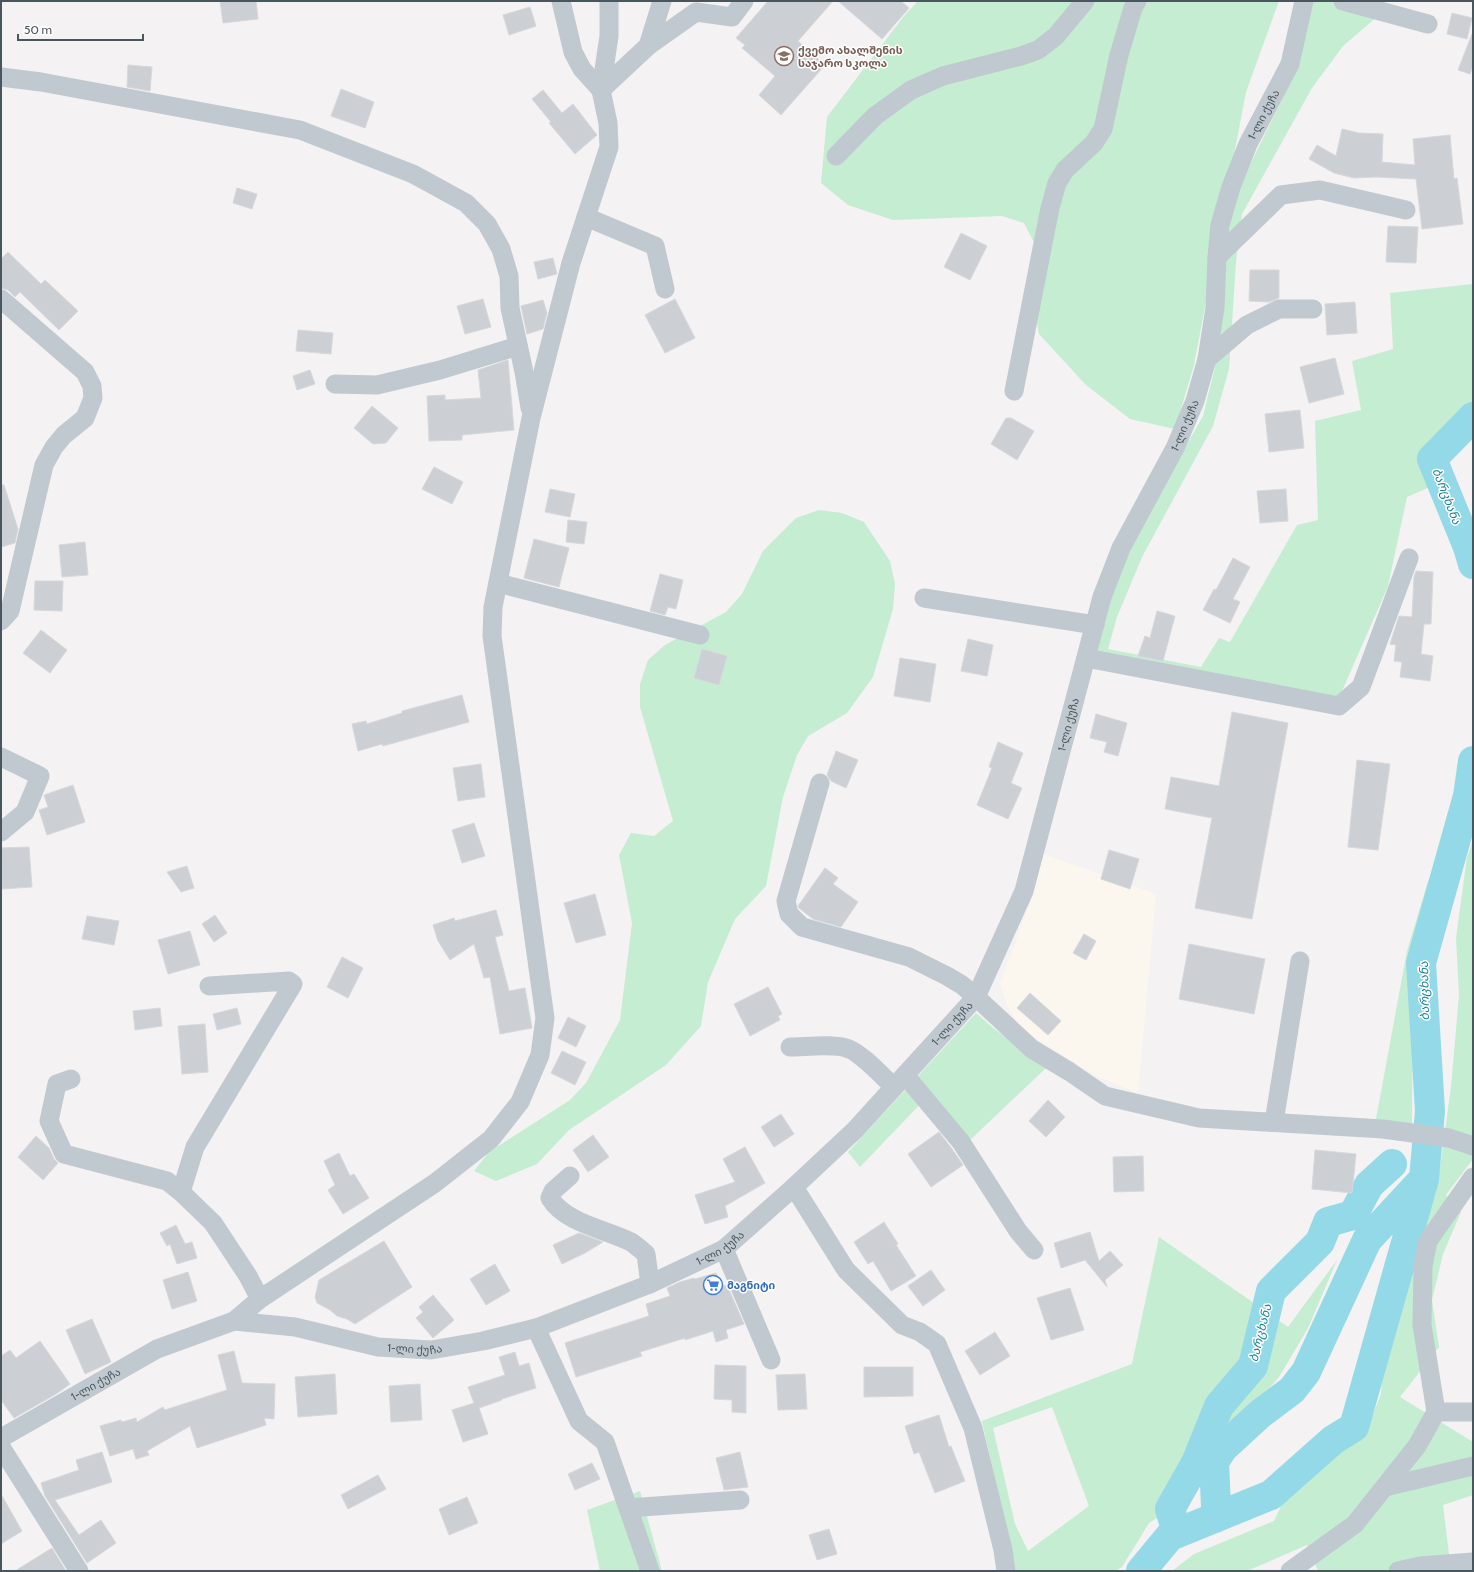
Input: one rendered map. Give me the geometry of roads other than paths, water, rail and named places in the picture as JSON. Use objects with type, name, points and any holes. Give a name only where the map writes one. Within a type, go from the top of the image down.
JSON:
[{"type":"street","points":[[561,1],[573,52],[582,69],[601,90]]},
{"type":"street","points":[[234,1321],[260,1299],[435,1183],[491,1139],[520,1102],[540,1055],[545,1018],[492,636],[493,607],[531,418],[571,263],[610,147],[608,123],[601,90],[609,36],[609,1]]},
{"type":"street","points":[[648,46],[662,1]]},
{"type":"street","points":[[601,90],[648,46],[696,12],[732,17],[744,1]]},
{"type":"street","points":[[836,156],[875,116],[911,90],[943,76],[1021,56],[1038,50],[1056,36],[1085,1]]},
{"type":"street","points":[[1014,391],[1050,208],[1057,183],[1064,170],[1094,143],[1103,129],[1119,55],[1133,8],[1137,1]]},
{"type":"street","name":"1-ლი ქუჩა","points":[[1,1438],[157,1349],[234,1321],[295,1327],[378,1347],[431,1350],[483,1341],[536,1328],[650,1284],[724,1249],[794,1188],[855,1130],[900,1081],[976,997],[1024,891],[1102,597],[1120,548],[1175,448],[1196,401],[1207,359],[1215,308],[1220,225],[1231,187],[1248,144],[1290,64],[1304,1]]},
{"type":"street","points":[[1344,1],[1428,24]]},
{"type":"street","points":[[1,77],[41,82],[300,130],[413,174],[466,203],[487,224],[500,249],[509,276],[510,308],[524,372],[531,418]]},
{"type":"street","points":[[1217,257],[1282,195],[1320,190],[1406,210]]},
{"type":"street","points":[[586,216],[655,246],[665,289]]},
{"type":"street","points":[[1,299],[85,372],[92,386],[93,398],[85,418],[64,435],[54,447],[44,465],[10,612],[1,621]]},
{"type":"street","points":[[1207,359],[1247,325],[1279,309],[1313,309]]},
{"type":"street","points":[[335,384],[377,385],[440,370],[518,346]]},
{"type":"street","points":[[1086,658],[1339,706],[1361,687],[1410,558]]},
{"type":"street","points":[[498,583],[700,635]]},
{"type":"street","points":[[924,598],[1095,625]]},
{"type":"street","points":[[1,757],[40,776],[25,812],[1,832]]},
{"type":"street","points":[[820,783],[786,901],[789,914],[802,927],[909,957],[947,976],[962,985],[976,997],[1032,1049],[1070,1072],[1105,1096],[1199,1118],[1383,1129],[1449,1138],[1473,1146]]},
{"type":"street","points":[[1274,1122],[1300,961]]},
{"type":"street","points":[[181,1192],[195,1147],[293,984],[289,981],[209,986]]},
{"type":"street","points":[[790,1047],[838,1046],[849,1049],[900,1081],[961,1142],[1018,1231],[1034,1250]]},
{"type":"street","points":[[71,1079],[57,1084],[49,1121],[64,1154],[167,1181],[181,1192],[213,1223],[248,1276],[260,1299]]},
{"type":"street","points":[[570,1176],[553,1191],[550,1198],[554,1205],[567,1215],[632,1243],[646,1254],[650,1284]]},
{"type":"street","points":[[1290,1571],[1355,1524],[1417,1446],[1436,1412],[1422,1325],[1423,1266],[1428,1241],[1473,1177]]},
{"type":"street","points":[[794,1188],[846,1270],[902,1325],[920,1332],[938,1344],[973,1428],[1003,1550],[1006,1571]]},
{"type":"street","points":[[724,1249],[771,1360]]},
{"type":"street","points":[[536,1328],[579,1421],[605,1442],[650,1571]]},
{"type":"street","points":[[1436,1412],[1473,1412]]},
{"type":"street","points":[[1,1447],[79,1571]]},
{"type":"street","points":[[1385,1486],[1473,1466]]},
{"type":"street","points":[[628,1508],[740,1500]]},
{"type":"street","points":[[1398,1571],[1420,1566],[1473,1562]]},
{"type":"waterway","name":"ბარცხანა","points":[[1473,417],[1432,459],[1468,547],[1473,564]]},
{"type":"waterway","name":"ბარცხანა","points":[[1141,1571],[1170,1536],[1271,1495],[1333,1440],[1354,1427],[1424,1179],[1430,1111],[1421,963],[1468,796],[1473,761]]},
{"type":"waterway","name":"ბარცხანა","points":[[1177,1533],[1170,1509],[1196,1463],[1219,1406],[1253,1366],[1271,1291],[1320,1242],[1328,1222],[1353,1215],[1369,1185],[1392,1164]]},
{"type":"waterway","name":"ბარცხანა","points":[[1215,1518],[1216,1506],[1214,1462],[1223,1448],[1260,1414],[1292,1390],[1306,1372],[1367,1240],[1420,1183]]},
{"type":"place","name":"ქვემო ახალშენის საჯარო სკოლა","points":[[784,56]]},
{"type":"place","name":"მაგნიტი","points":[[713,1285]]}]
